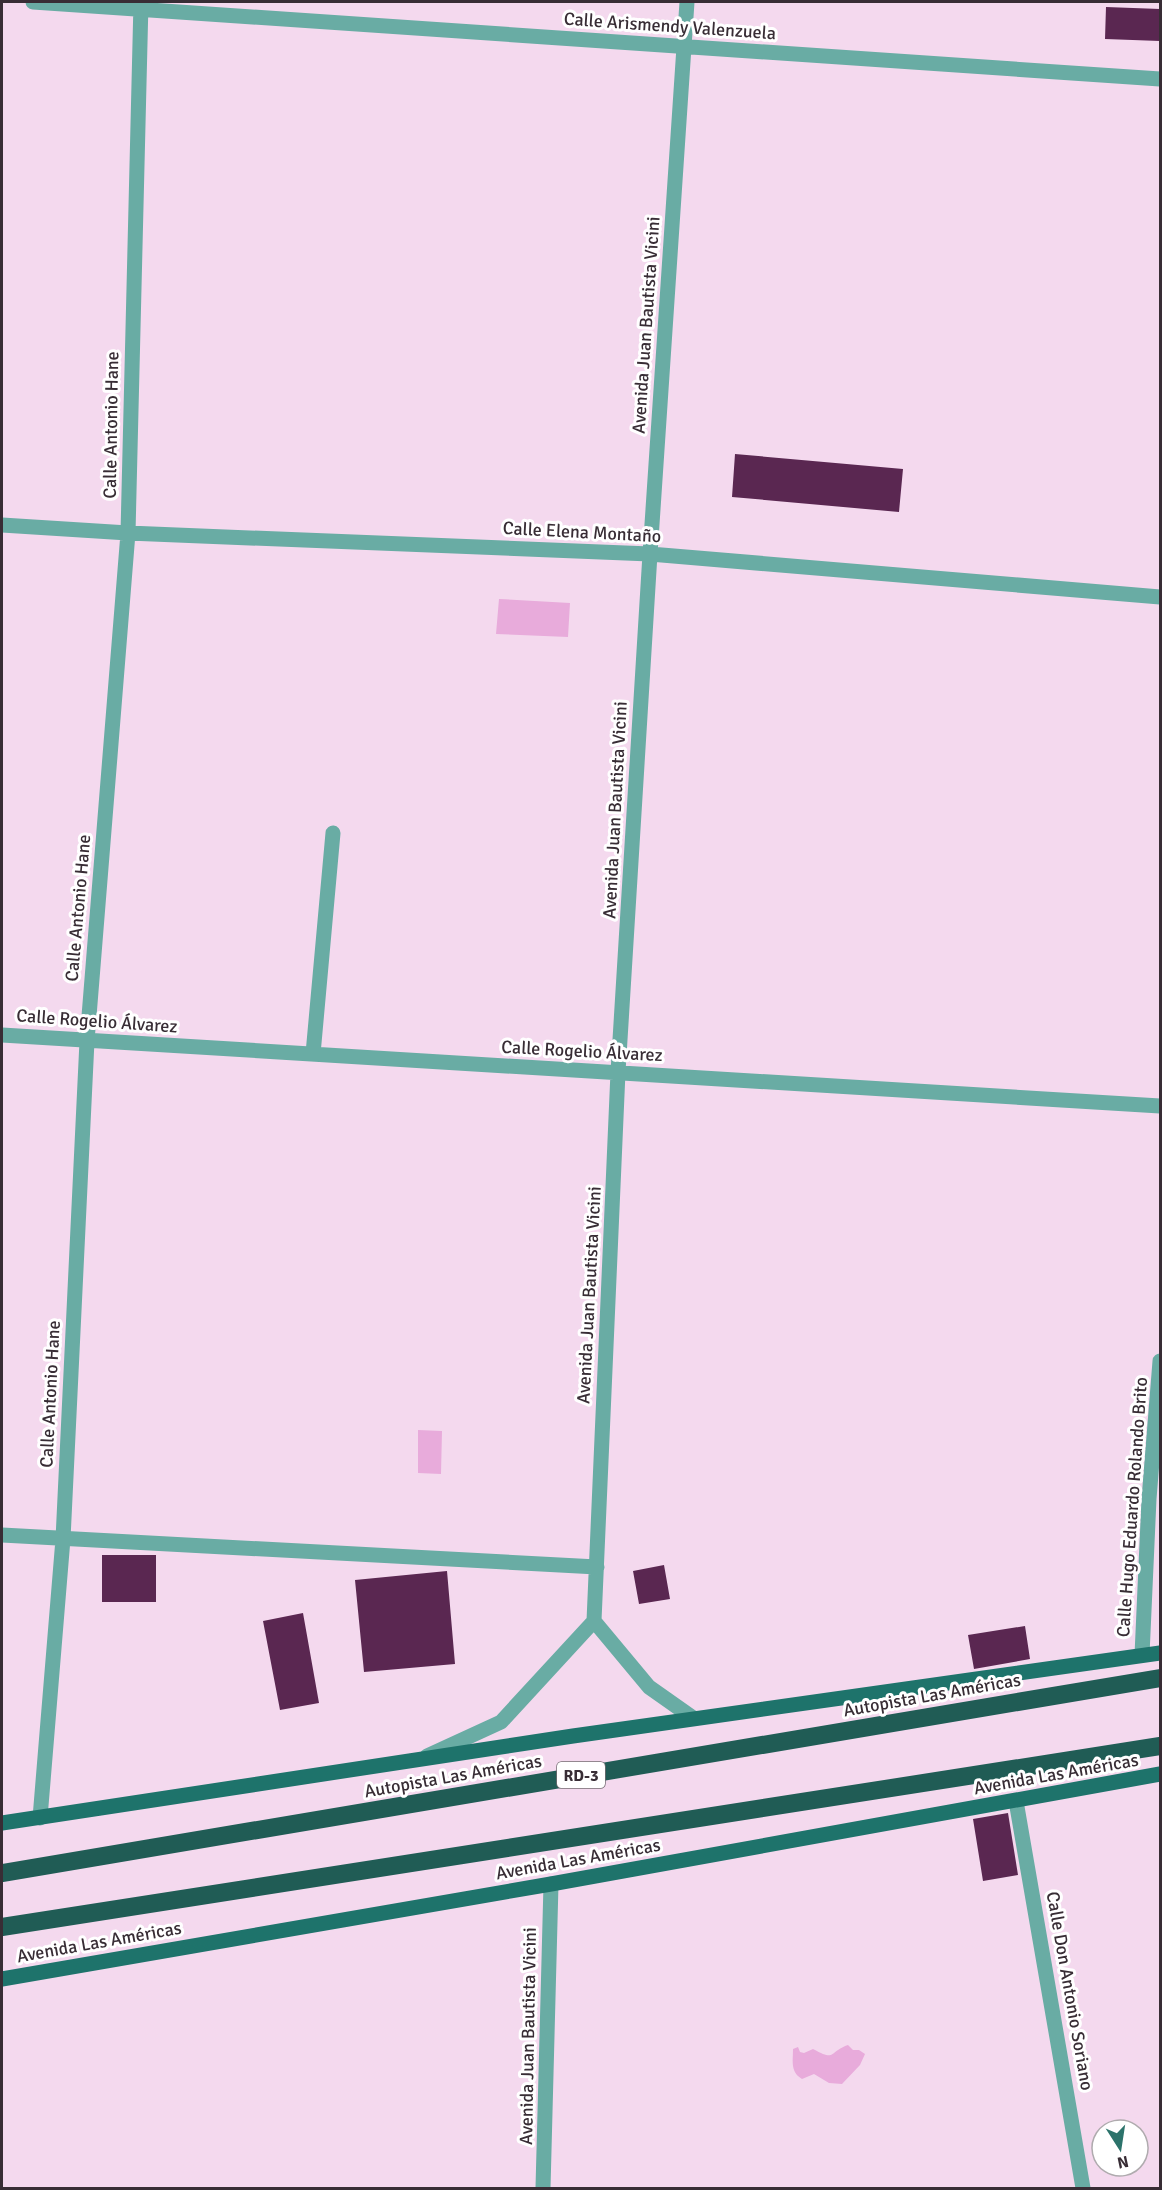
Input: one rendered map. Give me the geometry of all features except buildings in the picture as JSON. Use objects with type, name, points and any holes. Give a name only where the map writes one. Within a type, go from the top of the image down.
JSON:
[{"type":"highway","name":"Autopista Las Américas","points":[[2,1873],[1161,1678]]},
{"type":"highway","points":[[2,1927],[1161,1746]]},
{"type":"main road","points":[[2,1824],[693,1718],[1161,1653]]},
{"type":"main road","name":"Avenida Las Américas","points":[[2,1978],[551,1884],[1161,1774]]},
{"type":"street","name":"Calle Arismendy Valenzuela","points":[[33,2],[141,5],[684,47],[1161,79]]},
{"type":"street","name":"Avenida Juan Bautista Vicini","points":[[594,1621],[618,1072],[687,2]]},
{"type":"street","name":"Calle Antonio Hane","points":[[40,1818],[63,1539],[87,1041],[128,533],[141,5]]},
{"type":"street","name":"Calle Elena Montaño","points":[[2,525],[128,533],[650,554],[1161,597]]},
{"type":"street","points":[[314,1054],[333,833]]},
{"type":"street","name":"Calle Rogelio Álvarez","points":[[2,1035],[1161,1106]]},
{"type":"street","name":"Calle Hugo Eduardo Rolando Brito","points":[[1142,1655],[1149,1499],[1161,1361]]},
{"type":"street","points":[[2,1535],[597,1567]]},
{"type":"street","points":[[419,1760],[501,1722],[594,1621],[649,1687],[693,1718]]},
{"type":"street","name":"Calle Don Antonio Soriano","points":[[1016,1801],[1083,2188]]},
{"type":"street","name":"Avenida Juan Bautista Vicini","points":[[543,2188],[551,1884]]},
{"type":"shaded area","points":[[499,599],[570,603],[568,637],[496,634]]},
{"type":"shaded area","points":[[418,1430],[442,1431],[441,1474],[418,1473]]},
{"type":"shaded area","points":[[848,2045],[853,2050],[859,2050],[865,2054],[860,2065],[842,2084],[829,2083],[814,2074],[802,2079],[796,2073],[793,2066],[793,2049],[798,2047],[800,2052],[804,2053],[813,2049],[829,2055]]}]
